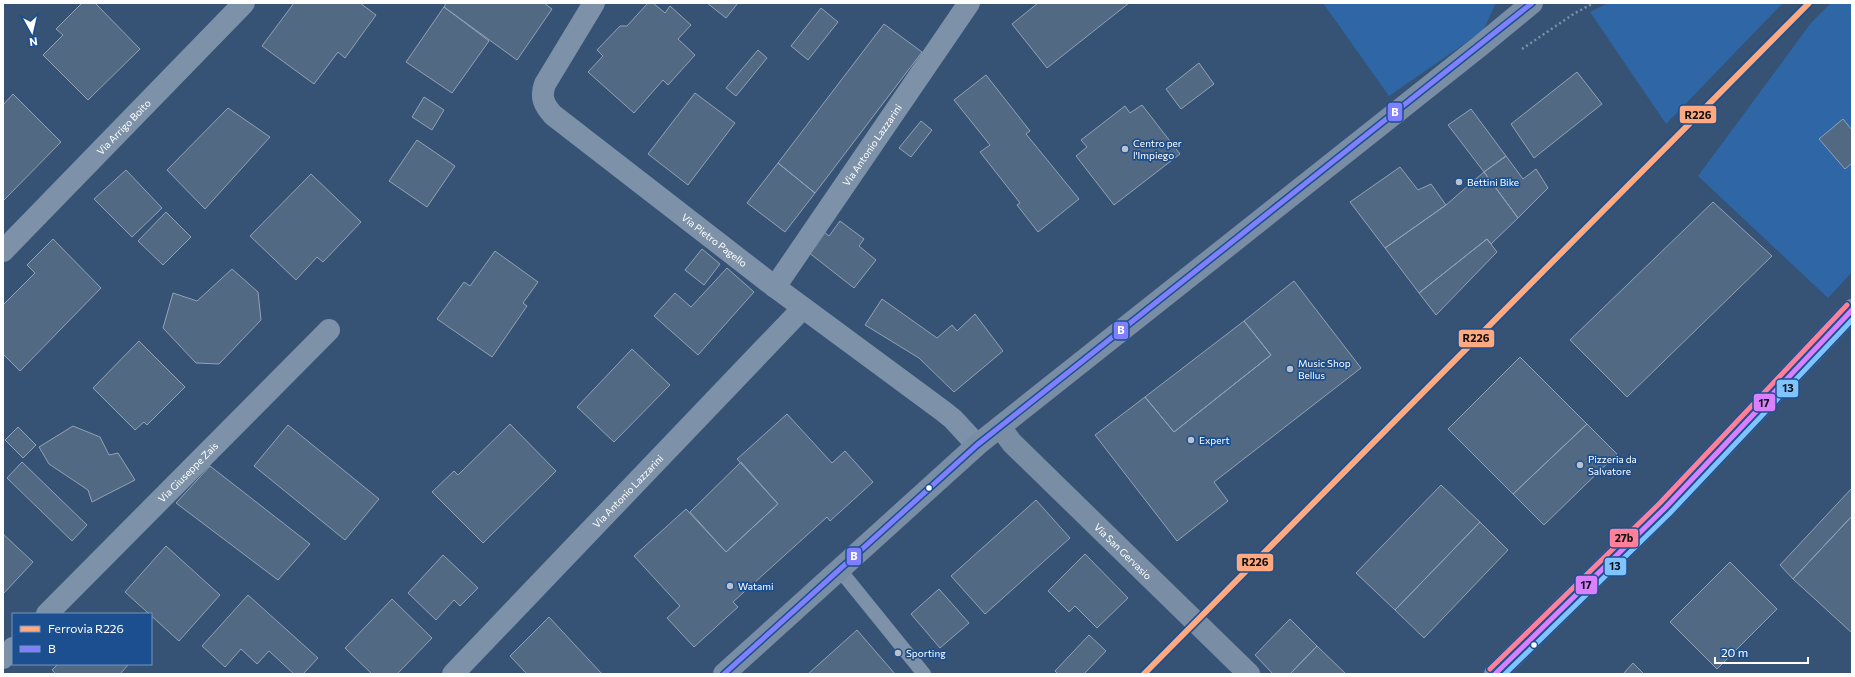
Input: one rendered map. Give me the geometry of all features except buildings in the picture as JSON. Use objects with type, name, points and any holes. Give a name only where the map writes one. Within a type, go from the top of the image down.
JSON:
[{"type":"main road","points":[[724,674],[977,446],[1532,3]]},
{"type":"main road","points":[[1495,674],[1665,508],[1852,310]]},
{"type":"main road","name":"Via San Gervasio","points":[[1000,427],[1017,448],[1249,674]]},
{"type":"street","name":"Via Arrigo Boito","points":[[3,251],[244,3]]},
{"type":"street","name":"Via Pietro Pagello","points":[[594,3],[545,84],[542,92],[546,107],[553,115],[775,287],[944,411],[977,446]]},
{"type":"street","name":"Via Antonio Lazzarini","points":[[775,287],[969,3]]},
{"type":"street","name":"Via Antonio Lazzarini","points":[[453,674],[803,308]]},
{"type":"street","name":"Via Giuseppe Zais","points":[[48,613],[329,330]]},
{"type":"street","points":[[3,658],[12,649]]},
{"type":"lane","points":[[839,569],[924,674]]},
{"type":"shaded area","points":[[1323,3],[1496,3],[1483,31],[1389,96]]},
{"type":"shaded area","points":[[1608,3],[1783,3],[1666,124],[1590,12]]},
{"type":"shaded area","points":[[1831,3],[1852,3],[1852,272],[1828,298],[1698,176],[1811,23]]},
{"type":"rail line","name":"R226","points":[[1144,674],[1809,3]]},
{"type":"transit line","name":"B","points":[[724,674],[977,445],[1532,3]]},
{"type":"transit line","name":"27b","points":[[1490,669],[1660,503],[1847,305]]},
{"type":"transit line","name":"17","points":[[1495,674],[1665,508],[1852,310]]},
{"type":"transit line","name":"13","points":[[1505,674],[1670,513],[1852,320]]},
{"type":"place","name":"Centro per l'Impiego","points":[[1125,149]]},
{"type":"place","name":"Bettini Bike","points":[[1459,182]]},
{"type":"place","name":"Music Shop Bellus","points":[[1290,369]]},
{"type":"place","name":"Expert","points":[[1191,440]]},
{"type":"place","name":"Pizzeria da Salvatore","points":[[1580,465]]},
{"type":"place","name":"Watami","points":[[730,586]]},
{"type":"place","name":"Sporting","points":[[898,653]]}]
